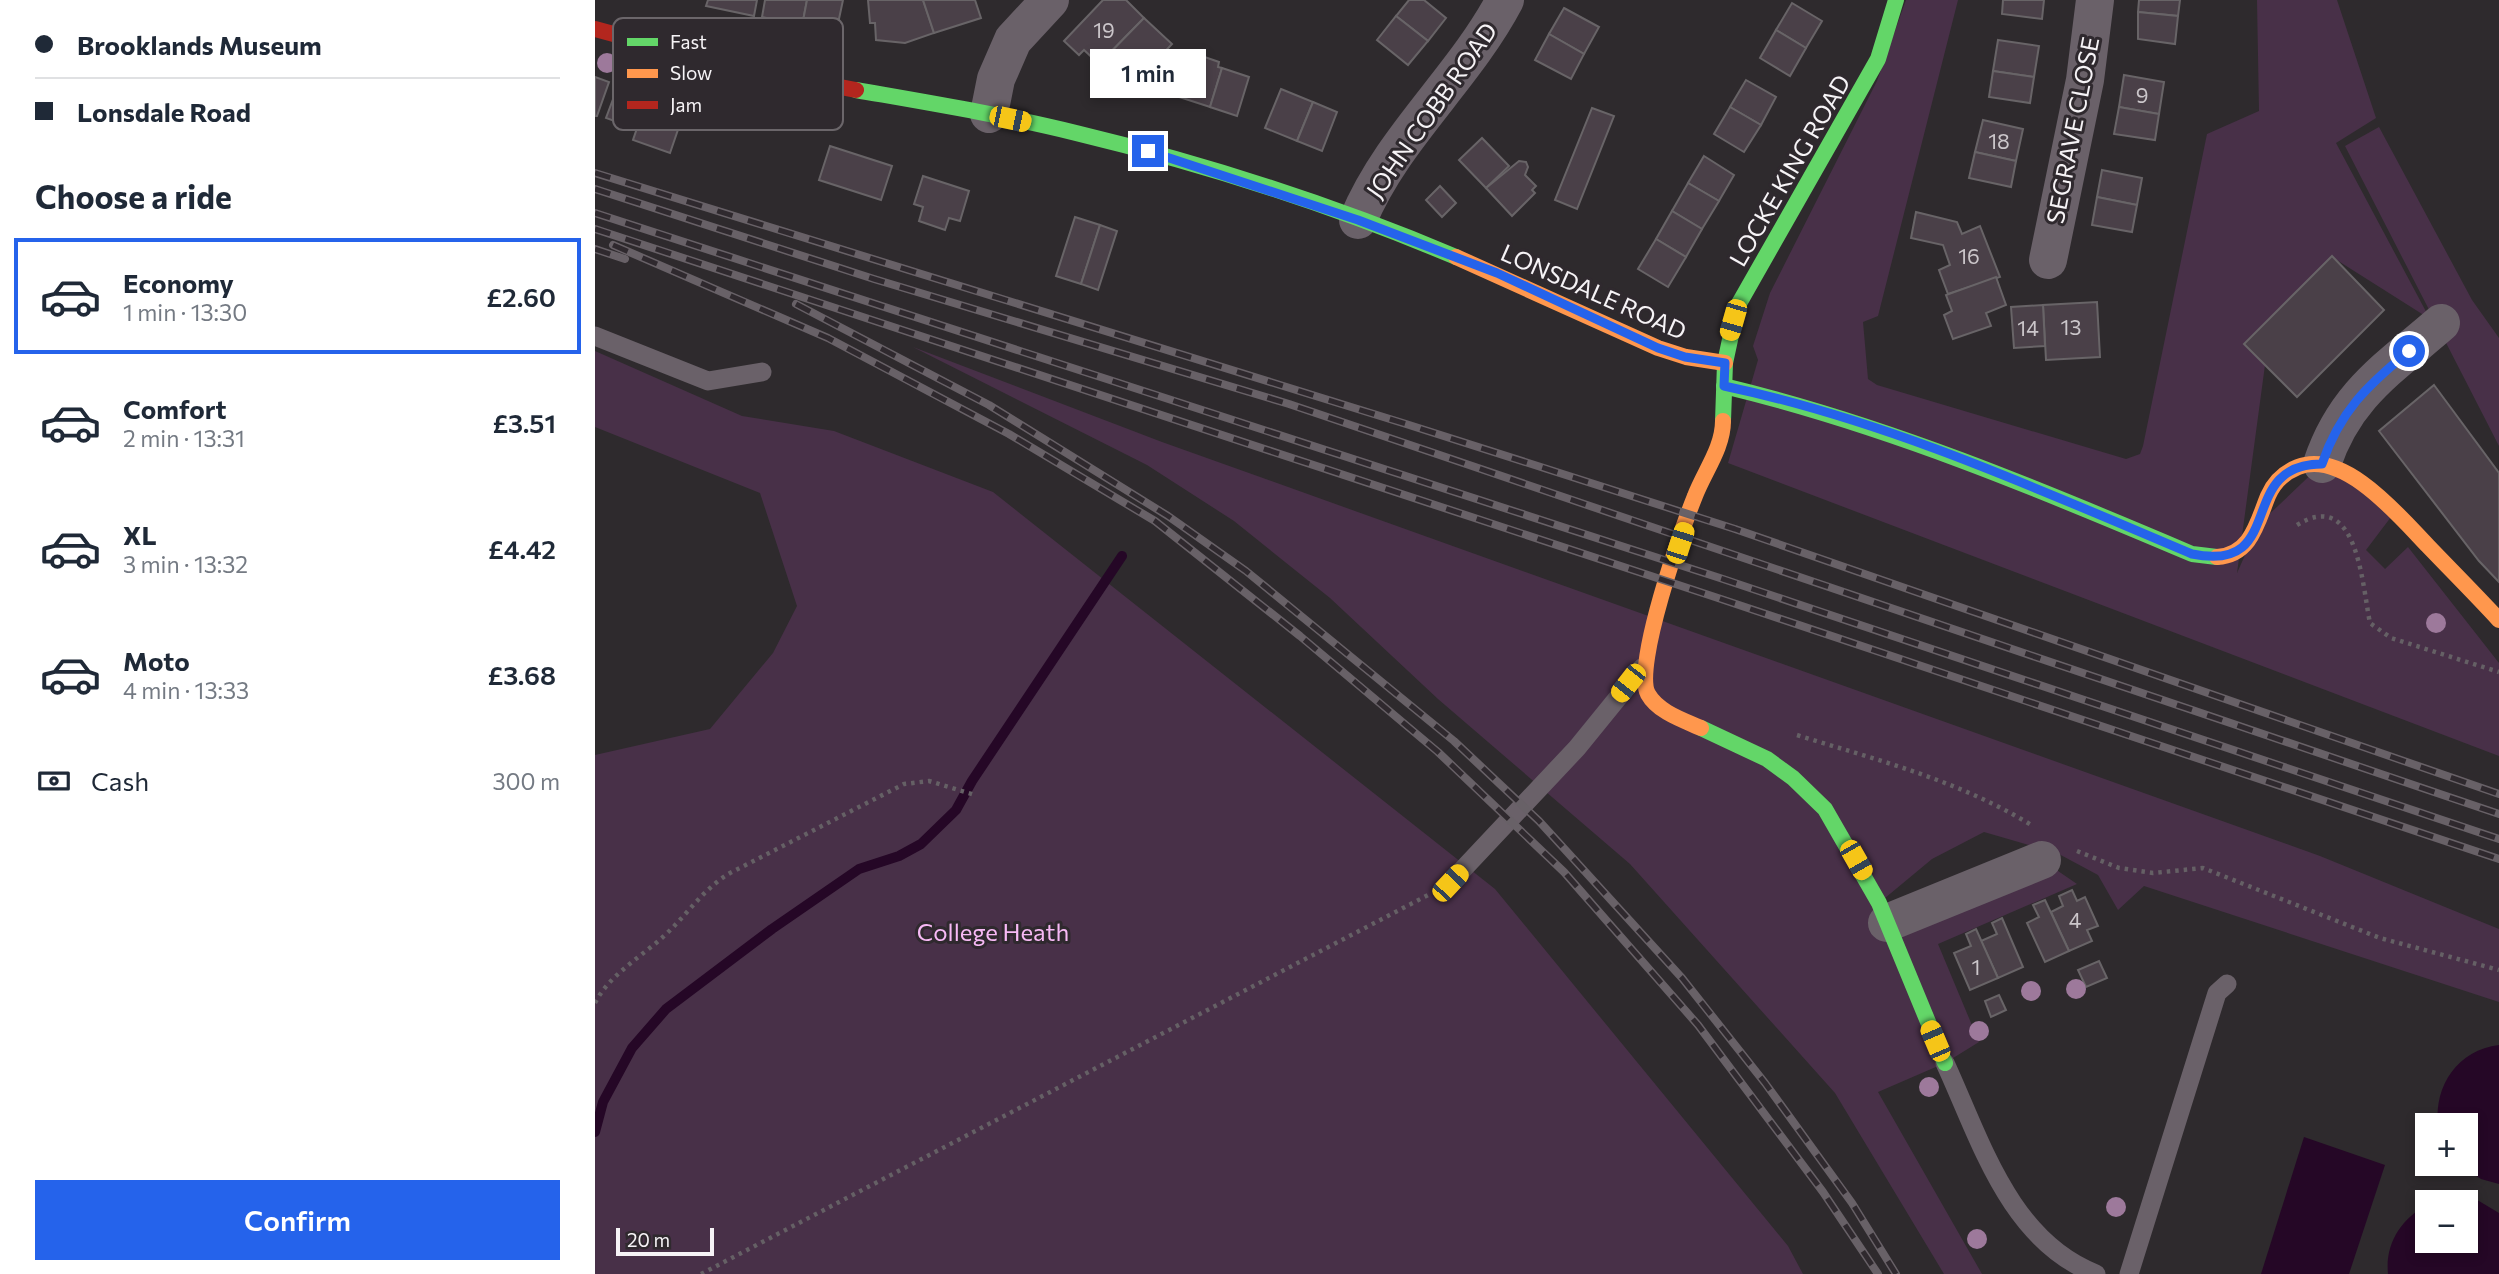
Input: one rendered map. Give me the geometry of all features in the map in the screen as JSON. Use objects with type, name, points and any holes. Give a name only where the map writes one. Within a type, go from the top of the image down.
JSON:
[{"type":"street","points":[[989,114],[996,79],[1013,40],[1050,0]]},
{"type":"street","name":"JOHN COBB ROAD","points":[[1358,220],[1375,182],[1488,33],[1505,0]]},
{"type":"street","name":"LOCKE KING ROAD","points":[[1645,664],[1656,614],[1695,496],[1723,434],[1725,363],[1737,307],[1878,59],[1896,0]]},
{"type":"street","name":"SEGRAVE CLOSE","points":[[2048,260],[2085,80],[2095,0]]},
{"type":"street","name":"LONSDALE ROAD","points":[[595,29],[613,34]]},
{"type":"street","name":"LONSDALE ROAD","points":[[843,86],[989,114],[1173,158],[1358,220],[1497,273],[1658,348],[1685,357],[1725,363]]},
{"type":"street","points":[[2322,464],[2344,413],[2369,384],[2441,323]]},
{"type":"street","points":[[1724,386],[1806,405],[1994,471],[2192,554],[2213,558],[2235,553],[2244,545],[2259,524],[2271,489],[2280,476],[2292,467],[2322,464],[2352,476],[2373,494],[2435,552],[2499,620]]},
{"type":"street","points":[[1645,664],[1647,694],[1663,710],[1767,759],[1793,778],[1825,809],[1864,874],[1945,1063]]},
{"type":"street","points":[[1887,923],[2042,846]]},
{"type":"lane","points":[[595,336],[708,381],[762,372]]},
{"type":"lane","points":[[1450,883],[1577,748],[1645,664]]},
{"type":"lane","points":[[2129,1274],[2217,993],[2227,984]]},
{"type":"lane","points":[[1945,1063],[2009,1199],[2029,1228],[2059,1255],[2096,1274]]},
{"type":"path","points":[[2294,527],[2312,516],[2331,517],[2344,527],[2354,541],[2369,623],[2392,638],[2499,672]]},
{"type":"path","points":[[1787,732],[1950,783],[2001,807],[2042,846]]},
{"type":"path","points":[[595,1003],[608,984],[666,934],[719,879],[904,784],[929,781],[975,795]]},
{"type":"path","points":[[2101,862],[2153,873],[2203,868],[2380,937],[2499,970]]},
{"type":"path","points":[[701,1274],[1450,883]]},
{"type":"green space","points":[[1906,0],[1958,0],[1878,316],[1863,322],[1868,379],[1877,385],[2126,459],[2140,454],[2143,446],[2207,134],[2259,111],[2257,0],[2337,0],[2376,118],[2336,143],[2430,319],[2332,257],[2244,343],[2265,365],[2237,573],[2259,524],[2322,464],[2394,513],[2366,550],[2385,569],[2408,547],[2499,663],[2499,756],[1728,463],[1758,360],[1753,346],[1770,293],[1877,81]]},
{"type":"green space","points":[[2379,127],[2472,300],[2499,338],[2499,446],[2345,146]]},
{"type":"green space","points":[[913,347],[1162,442],[2320,856],[2499,929],[2499,1002],[2144,886],[2118,910],[2098,875],[2057,853],[1984,832],[1932,859],[1879,903],[1887,923],[2042,860],[2077,884],[1938,944],[1979,1042],[1945,1063],[1878,1092],[1982,1274],[1944,1274],[1835,1093],[1630,864],[1438,699],[1330,598],[1234,521],[1147,465]]},
{"type":"green space","name":"College Heath","points":[[595,351],[742,416],[834,431],[993,492],[1495,889],[1788,1246],[1803,1274],[595,1274],[595,755],[710,729],[773,653],[797,606],[760,493],[595,427]]},
{"type":"shaded area","points":[[2499,1045],[2499,1184],[2476,1176],[2478,1113],[2438,1113],[2440,1096],[2452,1072],[2461,1062],[2484,1048]]},
{"type":"shaded area","points":[[2304,1137],[2385,1165],[2349,1274],[2261,1274]]},
{"type":"shaded area","points":[[2478,1201],[2499,1213],[2499,1274],[2388,1274],[2392,1242],[2415,1213],[2415,1253],[2478,1253]]},
{"type":"building","points":[[708,0],[757,0],[754,16],[706,6]]},
{"type":"building","points":[[765,0],[807,0],[804,18],[762,17]]},
{"type":"building","points":[[807,0],[843,0],[839,18],[804,18]]},
{"type":"building","points":[[868,0],[923,0],[934,33],[905,43],[876,40],[875,23],[870,23]]},
{"type":"building","points":[[923,0],[975,0],[981,18],[934,33]]},
{"type":"building","points":[[1103,0],[1126,0],[1144,18],[1099,64],[1084,50],[1079,55],[1064,41]]},
{"type":"building","points":[[1409,0],[1424,0],[1446,18],[1428,41],[1396,16]]},
{"type":"building","points":[[2003,0],[2044,0],[2042,19],[2002,14]]},
{"type":"building","points":[[2139,0],[2180,0],[2178,16],[2138,12]]},
{"type":"building","points":[[1792,3],[1822,21],[1806,48],[1776,30]]},
{"type":"building","points":[[1564,8],[1599,27],[1584,54],[1549,34]]},
{"type":"building","points":[[2138,12],[2178,16],[2175,44],[2138,39]]},
{"type":"building","points":[[1396,16],[1428,41],[1408,65],[1377,40]]},
{"type":"building","points":[[1144,18],[1172,44],[1158,59],[1161,62],[1148,76],[1134,64],[1117,82],[1099,64]]},
{"type":"building","points":[[1776,30],[1806,48],[1790,76],[1760,58]]},
{"type":"building","points":[[1549,34],[1584,54],[1571,79],[1535,60]]},
{"type":"building","points":[[1998,40],[2039,46],[2034,77],[1993,71]]},
{"type":"building","points":[[1193,53],[1219,62],[1218,67],[1222,68],[1210,107],[1164,92],[1173,64],[1184,68]]},
{"type":"building","points":[[1222,68],[1249,77],[1237,116],[1210,107]]},
{"type":"building","points":[[1993,71],[2034,77],[2030,103],[1989,97]]},
{"type":"building","points":[[2124,75],[2164,82],[2159,114],[2119,107]]},
{"type":"building","points":[[595,77],[609,82],[597,116],[595,116]]},
{"type":"building","points":[[1746,80],[1776,97],[1761,125],[1730,107]]},
{"type":"building","points":[[1281,89],[1313,102],[1297,141],[1265,128]]},
{"type":"building","points":[[613,99],[613,121],[606,118]]},
{"type":"building","points":[[1313,102],[1337,112],[1322,151],[1297,141]]},
{"type":"building","points":[[1730,107],[1761,125],[1744,152],[1714,134]]},
{"type":"building","points":[[2119,107],[2159,114],[2155,140],[2114,134]]},
{"type":"building","points":[[1592,108],[1614,116],[1577,209],[1555,200]]},
{"type":"building","points":[[1983,120],[2023,129],[2016,161],[1975,152]]},
{"type":"building","points":[[636,130],[678,130],[670,153],[633,140]]},
{"type":"building","points":[[1482,138],[1509,166],[1486,188],[1459,160]]},
{"type":"building","points":[[830,146],[892,166],[881,200],[819,180]]},
{"type":"building","points":[[1975,152],[2016,161],[2011,187],[1969,178]]},
{"type":"building","points":[[1704,156],[1734,175],[1719,201],[1688,183]]},
{"type":"building","points":[[1519,161],[1526,162],[1528,167],[1525,175],[1536,186],[1532,190],[1535,193],[1512,216],[1486,188]]},
{"type":"building","points":[[2102,170],[2142,178],[2137,205],[2097,197]]},
{"type":"building","points":[[923,176],[969,191],[960,221],[949,218],[945,230],[919,221],[923,207],[914,204]]},
{"type":"building","points":[[1688,183],[1719,201],[1702,229],[1672,211]]},
{"type":"building","points":[[1440,186],[1456,203],[1442,217],[1426,200]]},
{"type":"building","points":[[2097,197],[2137,205],[2132,232],[2092,225]]},
{"type":"building","points":[[1672,211],[1702,229],[1686,257],[1656,239]]},
{"type":"building","points":[[1916,212],[1957,222],[1962,234],[1980,226],[2000,277],[1948,294],[1939,270],[1950,265],[1943,245],[1911,238]]},
{"type":"building","points":[[1075,217],[1100,225],[1081,284],[1056,276]]},
{"type":"building","points":[[1100,225],[1117,231],[1098,290],[1081,284]]},
{"type":"building","points":[[1656,239],[1686,257],[1668,287],[1638,269]]},
{"type":"building","points":[[2332,256],[2384,310],[2297,397],[2244,344]]},
{"type":"building","points":[[1996,277],[2006,305],[1986,313],[1991,326],[1953,339],[1944,315],[1952,311],[1946,295]]},
{"type":"building","points":[[2097,302],[2100,357],[2046,360],[2043,305]]},
{"type":"building","points":[[2043,305],[2045,346],[2014,348],[2011,307]]},
{"type":"building","points":[[2434,385],[2499,473],[2499,582],[2479,561],[2379,431]]},
{"type":"building","points":[[2072,890],[2077,901],[2085,897],[2098,926],[2087,930],[2092,941],[2069,951],[2051,912],[2063,906],[2059,896]]},
{"type":"building","points":[[2045,900],[2069,951],[2045,962],[2027,923],[2039,917],[2033,905]]},
{"type":"building","points":[[2002,918],[2023,967],[1998,978],[1981,941],[1997,934],[1992,923]]},
{"type":"building","points":[[1976,929],[1998,978],[1970,990],[1954,953],[1971,946],[1966,934]]},
{"type":"building","points":[[2099,961],[2107,978],[2086,987],[2078,970]]},
{"type":"building","points":[[1999,995],[2006,1010],[1991,1017],[1985,1001]]},
{"type":"waterway","points":[[595,1132],[603,1102],[632,1048],[666,1009],[772,929],[859,869],[899,856],[921,844],[956,810],[972,781],[1122,556]]},
{"type":"railway","points":[[595,173],[1406,424],[1735,529],[2499,794]]},
{"type":"railway","points":[[595,189],[874,279],[1289,404],[2499,814]]},
{"type":"railway","points":[[595,213],[1723,579],[2499,839]]},
{"type":"railway","points":[[595,229],[1718,598],[2499,859]]},
{"type":"railway","points":[[613,245],[828,338],[1009,434],[1155,521],[1300,636],[1438,752],[1564,872],[1698,1025],[1823,1192],[1878,1274]]},
{"type":"railway","points":[[595,249],[625,259]]},
{"type":"railway","points":[[796,304],[989,405],[1168,516],[1246,571],[1454,741],[1539,821],[1682,978],[1765,1083],[1852,1203],[1896,1274]]},
{"type":"traffic: fast","points":[[1723,421],[1725,363],[1737,307],[1878,59],[1896,0]]},
{"type":"traffic: fast","points":[[856,90],[1021,121],[1173,158],[1316,203],[1456,257]]},
{"type":"traffic: fast","points":[[1724,386],[1903,439],[2192,554],[2217,557]]},
{"type":"traffic: fast","points":[[1701,728],[1767,759],[1793,778],[1825,809],[1879,903],[1945,1063]]},
{"type":"traffic: slow","points":[[1456,257],[1658,348],[1686,357],[1725,363]]},
{"type":"traffic: slow","points":[[1701,728],[1658,706],[1648,694],[1645,679],[1653,628],[1670,566],[1699,487],[1720,441],[1723,421]]},
{"type":"traffic: slow","points":[[2217,557],[2229,555],[2245,544],[2256,527],[2270,491],[2283,475],[2298,467],[2316,464],[2334,468],[2352,476],[2387,504],[2499,620]]},
{"type":"traffic: jam","points":[[595,29],[613,34]]},
{"type":"traffic: jam","points":[[843,88],[856,90]]},
{"type":"route","points":[[1148,151],[1358,220],[1497,273],[1658,348],[1685,357],[1725,363],[1724,386],[1806,405],[1994,471],[2192,554],[2213,558],[2235,553],[2244,545],[2259,524],[2271,489],[2280,476],[2292,467],[2322,464],[2344,413],[2369,384],[2409,351]]}]
